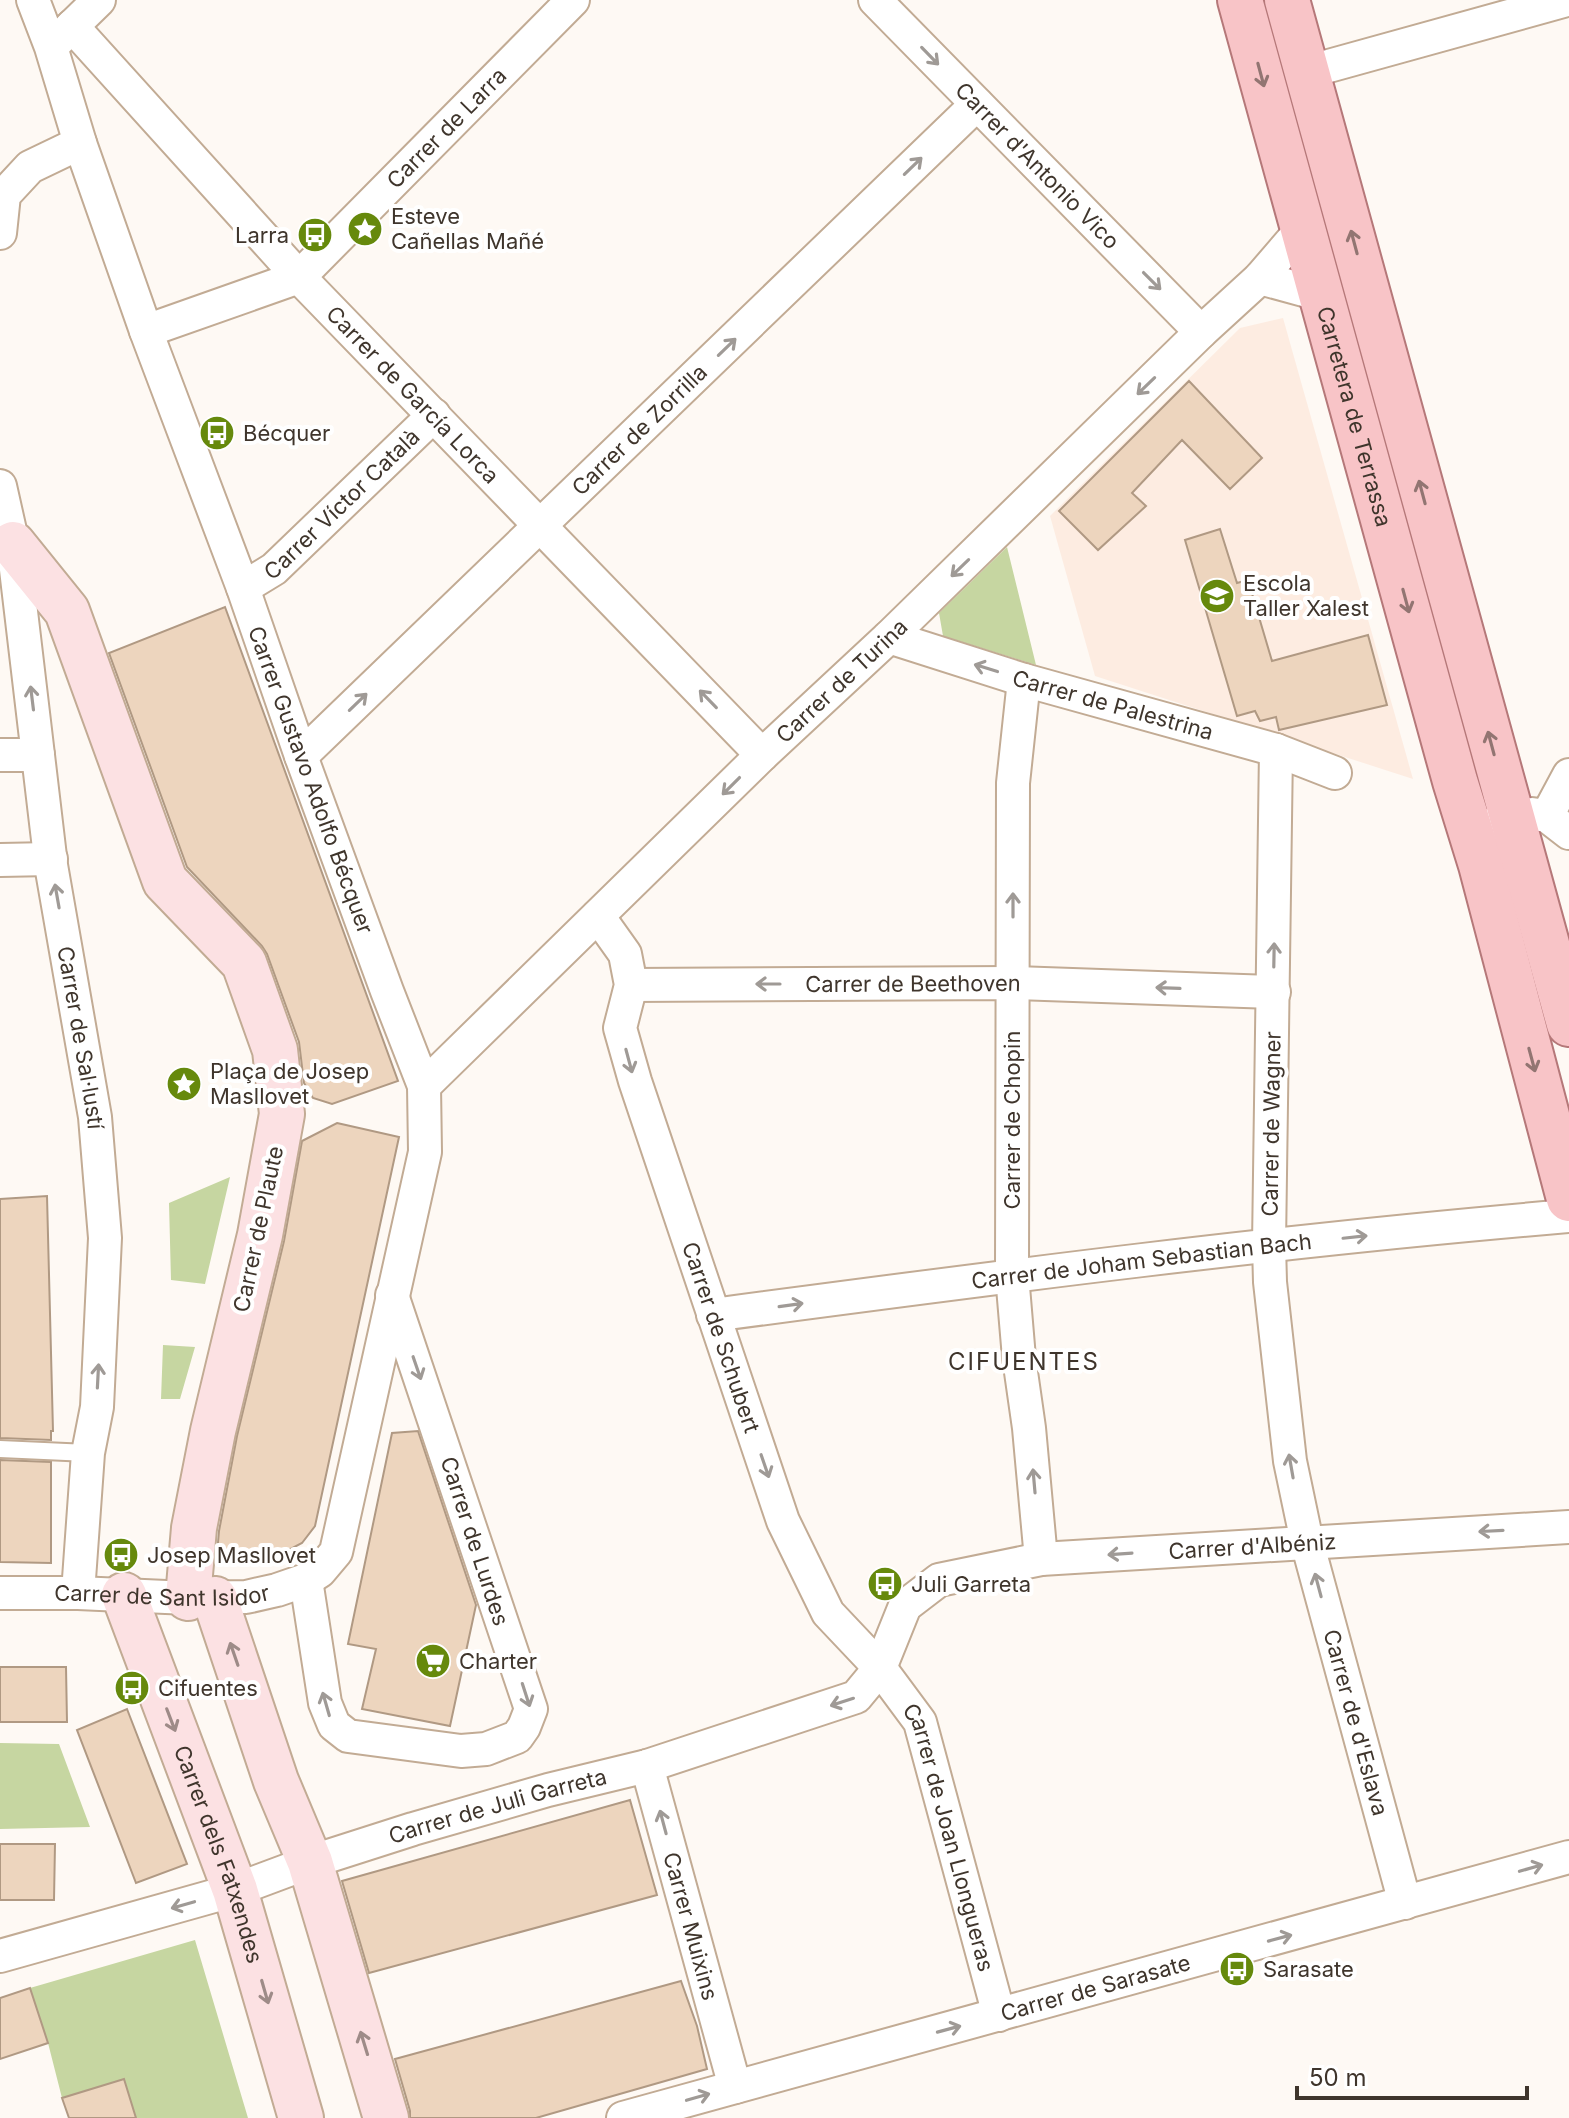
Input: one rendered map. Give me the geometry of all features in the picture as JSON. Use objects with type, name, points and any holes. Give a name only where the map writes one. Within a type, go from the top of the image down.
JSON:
[{"type":"main road","name":"Carretera de Terrassa","points":[[1240,0],[1513,984],[1569,1199]]},
{"type":"main road","name":"Carretera de Terrassa","points":[[1287,0],[1543,823],[1567,1007]]},
{"type":"street","name":"Carrer Gustavo Adolfo Bécquer","points":[[33,0],[61,37],[80,143],[146,331],[243,588],[301,756],[424,1086],[425,1152],[336,1552],[313,1576]]},
{"type":"street","points":[[61,37],[99,0]]},
{"type":"street","name":"Carrer de Larra","points":[[146,331],[299,277],[573,0]]},
{"type":"street","name":"Carrer d'Antonio Vico","points":[[875,0],[1201,332]]},
{"type":"street","points":[[1307,72],[1567,0]]},
{"type":"street","name":"Carrer de García Lorca","points":[[61,37],[434,415],[762,755]]},
{"type":"street","name":"Carrer de Zorrilla","points":[[301,756],[977,104]]},
{"type":"street","points":[[0,233],[4,195],[30,167],[80,143]]},
{"type":"street","name":"Carrer de Turina","points":[[424,1086],[762,755],[889,637],[1260,278],[1303,228]]},
{"type":"street","points":[[1260,278],[1322,295]]},
{"type":"street","name":"Carrer Víctor Català","points":[[243,588],[274,569],[434,415]]},
{"type":"street","name":"Carrer de Sal·lustí","points":[[0,486],[13,544],[51,859],[95,1117],[105,1238],[97,1407],[88,1453],[78,1593]]},
{"type":"street","name":"Carrer de Plaute","points":[[13,544],[67,611],[165,881],[244,963],[275,1050],[282,1114],[260,1235],[213,1431],[194,1528],[201,1598]]},
{"type":"street","name":"Carrer de Palestrina","points":[[889,637],[1024,680],[1276,750],[1335,773]]},
{"type":"street","name":"Carrer de Chopin","points":[[1024,680],[1013,783],[1012,1275],[1041,1559]]},
{"type":"street","name":"Carrer de Wagner","points":[[1276,750],[1270,1282],[1290,1461],[1307,1542]]},
{"type":"street","points":[[0,755],[38,755]]},
{"type":"street","points":[[1471,831],[1543,823],[1569,775]]},
{"type":"street","points":[[0,860],[51,859]]},
{"type":"street","points":[[598,916],[625,954],[631,985]]},
{"type":"street","name":"Carrer de Beethoven","points":[[631,985],[1013,983],[1274,992]]},
{"type":"street","name":"Carretera de Terrassa","points":[[1513,984],[1567,1007]]},
{"type":"street","name":"Carrer de Schubert","points":[[631,985],[620,1028],[635,1081],[783,1521],[828,1613],[880,1668]]},
{"type":"street","name":"Carrer de Joham Sebastian Bach","points":[[713,1315],[1269,1245],[1569,1216]]},
{"type":"street","name":"Carrer de Lurdes","points":[[313,1576],[325,1703],[334,1725],[348,1736],[461,1751],[486,1749],[517,1737],[531,1709],[392,1295]]},
{"type":"street","name":"Carrer d'Albéniz","points":[[939,1580],[1041,1559],[1569,1527]]},
{"type":"street","name":"Carrer de d'Eslava","points":[[1307,1542],[1405,1903]]},
{"type":"street","name":"Carrer de Sant Isidor","points":[[0,1593],[246,1597],[277,1590],[313,1576]]},
{"type":"street","name":"Carrer de Juli Garreta","points":[[0,1956],[235,1890],[428,1824],[647,1766],[856,1697],[880,1668],[905,1606],[939,1580]]},
{"type":"street","name":"Carrer dels Fatxendes","points":[[124,1595],[235,1890],[301,2118]]},
{"type":"street","points":[[201,1598],[310,1862],[386,2118]]},
{"type":"street","name":"Carrer de Joan Llongueras","points":[[880,1668],[920,1722],[999,2015]]},
{"type":"street","name":"Carrer Muixins","points":[[647,1766],[735,2087]]},
{"type":"street","name":"Carrer de Sarasate","points":[[623,2118],[1569,1857]]},
{"type":"lane","points":[[0,1449],[88,1453]]},
{"type":"shaded area","name":"Escola Taller Xalest","points":[[1283,318],[1413,779],[1095,676],[1050,516],[1240,328]]},
{"type":"green space","points":[[1007,547],[1036,665],[943,636],[939,613]]},
{"type":"green space","points":[[230,1177],[205,1284],[171,1280],[169,1203]]},
{"type":"green space","points":[[163,1345],[195,1347],[180,1399],[161,1399]]},
{"type":"green space","points":[[0,1743],[59,1744],[90,1827],[0,1829]]},
{"type":"green space","points":[[195,1940],[248,2118],[136,2118],[123,2079],[62,2098],[30,1988]]},
{"type":"building","points":[[1189,381],[1262,458],[1230,489],[1182,440],[1132,493],[1146,506],[1098,550],[1059,511]]},
{"type":"building","points":[[1220,529],[1237,583],[1248,580],[1272,661],[1368,635],[1387,705],[1279,730],[1276,717],[1260,721],[1255,711],[1237,716],[1185,540]]},
{"type":"building","points":[[225,607],[398,1081],[332,1104],[313,1098],[304,1083],[299,1042],[267,954],[187,867],[109,653]]},
{"type":"building","points":[[337,1123],[399,1137],[315,1526],[302,1543],[283,1553],[217,1554],[237,1436],[284,1241],[302,1141]]},
{"type":"building","points":[[47,1196],[53,1431],[51,1440],[0,1438],[0,1199]]},
{"type":"building","points":[[418,1431],[476,1605],[450,1726],[362,1709],[376,1649],[348,1644],[392,1433]]},
{"type":"building","points":[[0,1460],[51,1462],[51,1563],[0,1562]]},
{"type":"building","points":[[0,1667],[66,1667],[67,1722],[0,1722]]},
{"type":"building","points":[[127,1709],[187,1864],[136,1883],[77,1730]]},
{"type":"building","points":[[630,1800],[657,1895],[369,1973],[342,1881]]},
{"type":"building","points":[[0,1844],[55,1844],[54,1900],[0,1900]]},
{"type":"building","points":[[681,1981],[697,2026],[707,2069],[536,2118],[410,2118],[395,2059]]},
{"type":"building","points":[[30,1988],[48,2043],[0,2059],[0,1998]]},
{"type":"building","points":[[124,2079],[136,2118],[69,2118],[62,2098]]},
{"type":"place","name":"Esteve Cañellas Mañé","points":[[365,229]]},
{"type":"place","name":"Larra","points":[[315,235]]},
{"type":"place","name":"Bécquer","points":[[217,433]]},
{"type":"place","name":"Escola Taller Xalest","points":[[1217,596]]},
{"type":"place","name":"Plaça de Josep Masllovet","points":[[184,1084]]},
{"type":"place","name":"Josep Masllovet","points":[[121,1555]]},
{"type":"place","name":"Juli Garreta","points":[[885,1584]]},
{"type":"place","name":"Charter","points":[[433,1661]]},
{"type":"place","name":"Cifuentes","points":[[132,1688]]},
{"type":"place","name":"Sarasate","points":[[1237,1969]]},
{"type":"district","name":"CIFUENTES","points":[[1024,1362]]}]
